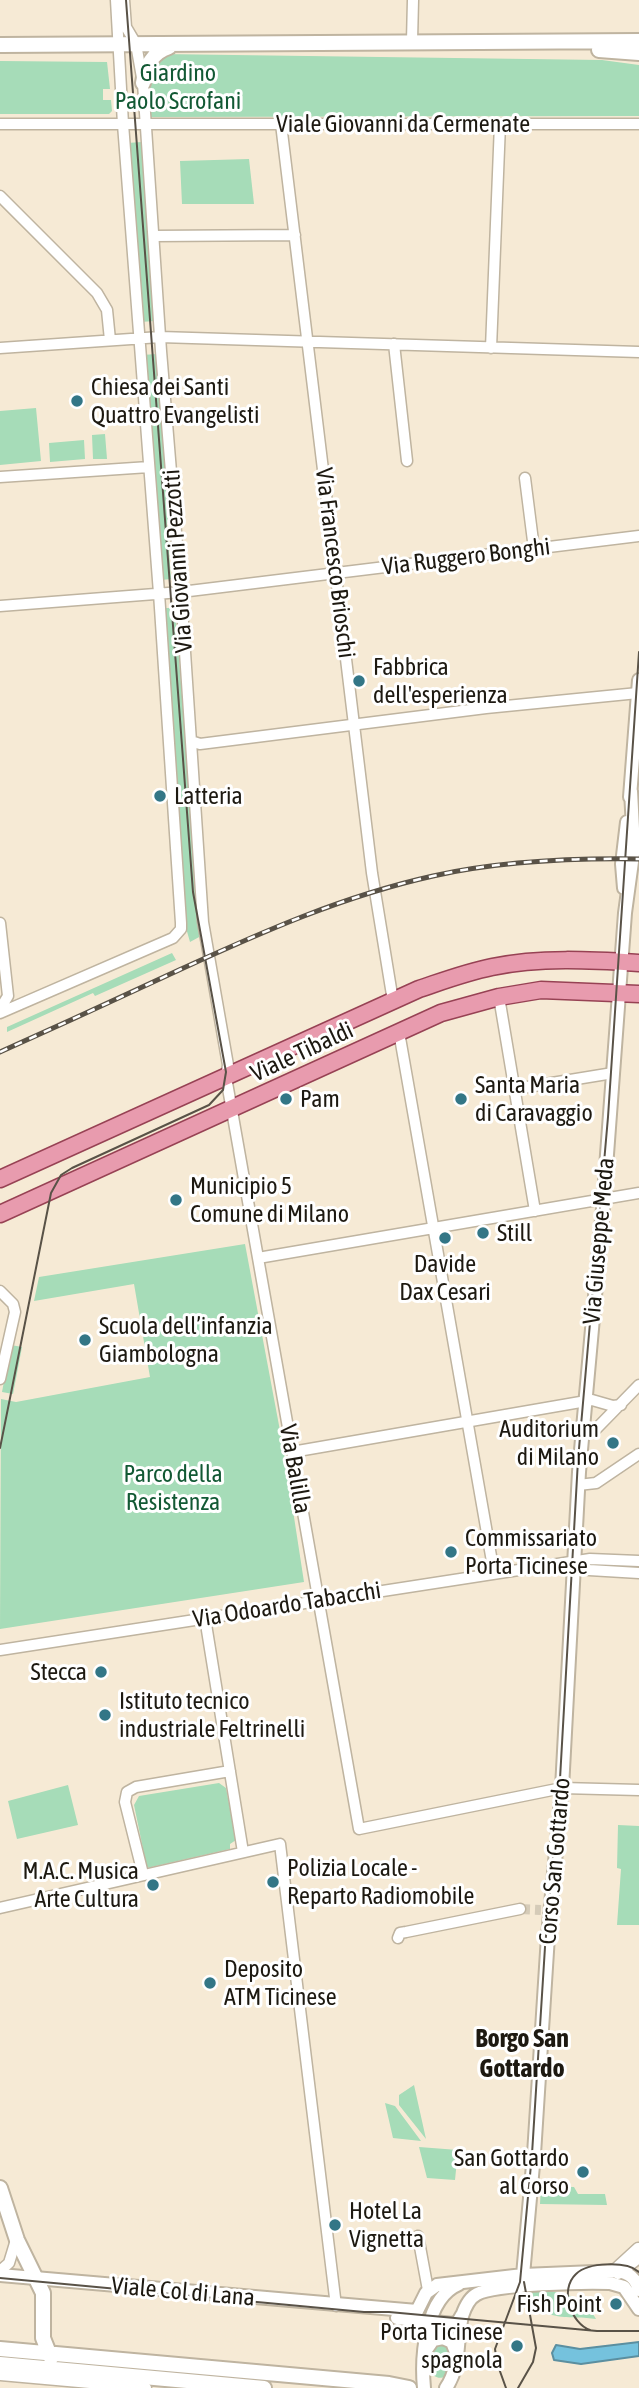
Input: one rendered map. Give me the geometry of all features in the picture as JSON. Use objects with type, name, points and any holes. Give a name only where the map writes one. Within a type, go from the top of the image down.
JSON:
[{"type":"main road","points":[[0,45],[639,41]]},
{"type":"main road","points":[[142,44],[169,47],[590,49],[639,54]]},
{"type":"main road","points":[[143,83],[146,68],[154,56],[169,47]]},
{"type":"main road","name":"Viale Tibaldi","points":[[0,1179],[393,1001],[458,976],[494,967],[545,961],[639,963]]},
{"type":"main road","name":"Viale Tibaldi","points":[[0,1214],[441,1013],[499,997],[541,990],[639,994]]},
{"type":"main road","points":[[0,2188],[16,2240],[43,2293],[43,2338],[58,2379]]},
{"type":"main road","points":[[0,2349],[409,2388]]},
{"type":"main road","points":[[0,2364],[58,2379],[264,2388]]},
{"type":"street","name":"Via Giovanni Pezzotti","points":[[28,1001],[173,938],[181,929],[116,0]]},
{"type":"street","name":"Via Giovanni Pezzotti","points":[[124,0],[126,27],[142,44],[160,337],[204,922],[233,1109]]},
{"type":"street","points":[[412,41],[413,0]]},
{"type":"street","name":"Viale Giovanni da Cermenate","points":[[0,124],[639,124]]},
{"type":"street","name":"Via Francesco Brioschi","points":[[281,124],[373,882],[393,1001]]},
{"type":"street","points":[[491,348],[500,124]]},
{"type":"street","points":[[0,196],[97,293],[107,310],[110,340]]},
{"type":"street","points":[[153,236],[295,235]]},
{"type":"street","points":[[0,348],[160,337],[639,352]]},
{"type":"street","points":[[394,344],[407,461]]},
{"type":"street","points":[[0,477],[149,467]]},
{"type":"street","points":[[525,478],[534,549]]},
{"type":"street","name":"Via Ruggero Bonghi","points":[[0,606],[181,592],[639,536]]},
{"type":"street","points":[[191,741],[200,744],[614,694],[638,686]]},
{"type":"street","name":"Via Giuseppe Meda","points":[[582,1435],[625,913],[634,847],[631,790],[638,686]]},
{"type":"street","points":[[0,930],[8,996],[0,1011]]},
{"type":"street","points":[[8,996],[16,1001],[28,1001]]},
{"type":"street","points":[[499,997],[535,1211]]},
{"type":"street","points":[[0,1011],[28,1001]]},
{"type":"street","points":[[399,1032],[494,1573]]},
{"type":"street","points":[[515,1089],[613,1073]]},
{"type":"street","name":"Via Balilla","points":[[233,1109],[359,1829],[562,1788]]},
{"type":"street","points":[[258,1258],[639,1193]]},
{"type":"street","points":[[0,1291],[13,1304],[15,1312],[4,1345],[0,1379]]},
{"type":"street","points":[[582,1435],[596,1429],[639,1385]]},
{"type":"street","points":[[292,1452],[592,1400],[613,1406],[621,1405]]},
{"type":"street","name":"Corso San Gottardo","points":[[523,2281],[534,2154],[545,1910],[562,1788],[582,1435]]},
{"type":"street","points":[[578,1486],[596,1483],[639,1454]]},
{"type":"street","name":"Via Odoardo Tabacchi","points":[[0,1650],[590,1559],[639,1561]]},
{"type":"street","points":[[623,1572],[624,1560]]},
{"type":"street","points":[[575,1562],[589,1570],[639,1573]]},
{"type":"street","points":[[205,1618],[243,1852]]},
{"type":"street","points":[[143,1874],[125,1802],[127,1792],[136,1787],[230,1771]]},
{"type":"street","points":[[562,1788],[639,1790]]},
{"type":"street","points":[[0,1908],[280,1844],[336,2306]]},
{"type":"street","points":[[398,1938],[400,1933],[520,1909]]},
{"type":"street","points":[[416,2316],[428,2290],[418,2236]]},
{"type":"street","points":[[0,2273],[9,2263],[16,2240]]},
{"type":"street","points":[[603,2283],[638,2253]]},
{"type":"street","points":[[446,2388],[456,2372],[462,2315],[475,2295],[523,2281],[618,2271],[635,2279],[639,2290]]},
{"type":"street","name":"Viale Col di Lana","points":[[0,2273],[367,2309],[387,2317],[416,2316],[430,2321],[453,2323],[458,2322],[462,2315]]},
{"type":"street","points":[[424,2388],[430,2321],[443,2295],[454,2286],[473,2281]]},
{"type":"street","points":[[428,2290],[437,2285],[473,2281],[603,2283],[624,2287],[639,2309]]},
{"type":"street","points":[[389,2384],[412,2380],[421,2372],[425,2358],[430,2342],[443,2338],[455,2344],[456,2372],[445,2382],[435,2382],[426,2375],[425,2358]]},
{"type":"street","points":[[0,2375],[146,2388]]},
{"type":"green space","name":"Giardino Paolo Scrofani","points":[[160,54],[602,60],[639,65],[639,116],[149,117],[146,66]]},
{"type":"green space","points":[[0,61],[107,62],[110,89],[103,89],[103,100],[111,100],[112,111],[109,114],[0,114]]},
{"type":"green space","points":[[142,142],[155,321],[140,322],[127,143]]},
{"type":"green space","points":[[249,159],[254,204],[182,204],[180,161]]},
{"type":"green space","points":[[157,354],[170,523],[167,523],[171,579],[161,580],[142,355]]},
{"type":"green space","points":[[36,408],[41,461],[0,465],[0,411]]},
{"type":"green space","points":[[105,434],[107,459],[93,459],[92,435]]},
{"type":"green space","points":[[84,440],[85,459],[50,462],[49,443]]},
{"type":"green space","points":[[165,608],[175,608],[201,936],[190,942],[186,928],[166,663],[169,662]]},
{"type":"green space","points":[[172,953],[176,960],[95,996],[93,993],[7,1032],[7,1027]]},
{"type":"green space","name":"Parco della Resistenza","points":[[245,1244],[284,1452],[304,1582],[0,1629],[1,1399],[16,1402],[150,1377],[134,1284],[34,1301],[39,1277]]},
{"type":"green space","points":[[11,1345],[22,1347],[13,1394],[2,1392]]},
{"type":"green space","points":[[219,1783],[226,1788],[236,1840],[230,1844],[230,1849],[147,1868],[134,1805],[139,1796]]},
{"type":"green space","points":[[68,1785],[78,1825],[17,1839],[8,1801]]},
{"type":"green space","points":[[618,1825],[639,1826],[639,1925],[617,1925],[621,1869],[617,1868]]},
{"type":"green space","points":[[414,2085],[426,2139],[399,2105],[399,2095]]},
{"type":"green space","points":[[385,2103],[395,2106],[421,2141],[393,2138]]},
{"type":"green space","points":[[419,2147],[458,2150],[455,2180],[427,2178]]},
{"type":"green space","points":[[541,2186],[574,2187],[578,2194],[605,2194],[607,2205],[540,2204]]},
{"type":"green space","points":[[532,2292],[566,2294],[580,2301],[596,2319],[548,2314],[540,2309]]},
{"type":"green space","points":[[439,2341],[452,2348],[450,2369],[446,2377],[440,2378],[432,2374],[428,2360],[431,2349]]},
{"type":"water","points":[[639,2342],[639,2356],[581,2364],[554,2360],[552,2353],[556,2345],[580,2349]]},
{"type":"tunnel","points":[[520,1909],[541,1910]]},
{"type":"tram line","points":[[0,1448],[51,1193],[61,1175],[209,1105],[223,1090],[226,1072],[193,892],[126,0]]},
{"type":"tram line","points":[[506,2388],[495,2349],[520,2282],[532,2154],[545,1947],[560,1779],[578,1460],[608,1117],[639,652]]},
{"type":"tram line","points":[[590,2330],[577,2321],[570,2305],[568,2289],[576,2274],[589,2267],[608,2264],[626,2266],[639,2272]]},
{"type":"tram line","points":[[0,2278],[364,2312],[597,2331],[639,2331]]},
{"type":"tram line","points":[[518,2388],[533,2362],[536,2348],[524,2282]]},
{"type":"railway","points":[[0,1052],[241,942],[303,916],[400,884],[458,871],[509,864],[639,859]]},
{"type":"place","name":"Chiesa dei Santi Quattro Evangelisti","points":[[77,401]]},
{"type":"place","name":"Fabbrica dell'esperienza","points":[[359,681]]},
{"type":"place","name":"Latteria","points":[[160,796]]},
{"type":"place","name":"Pam","points":[[286,1099]]},
{"type":"place","name":"Santa Maria di Caravaggio","points":[[461,1099]]},
{"type":"place","name":"Municipio 5 Comune di Milano","points":[[176,1200]]},
{"type":"place","name":"Still","points":[[483,1233]]},
{"type":"place","name":"Davide Dax Cesari","points":[[445,1238]]},
{"type":"place","name":"Scuola dell’infanzia Giambologna","points":[[85,1340]]},
{"type":"place","name":"Auditorium di Milano","points":[[613,1443]]},
{"type":"place","name":"Commissariato Porta Ticinese","points":[[451,1552]]},
{"type":"place","name":"Stecca","points":[[101,1672]]},
{"type":"place","name":"Istituto tecnico industriale Feltrinelli","points":[[105,1715]]},
{"type":"place","name":"Polizia Locale - Reparto Radiomobile","points":[[273,1882]]},
{"type":"place","name":"M.A.C. Musica Arte Cultura","points":[[153,1885]]},
{"type":"place","name":"Deposito ATM Ticinese","points":[[210,1983]]},
{"type":"place","name":"San Gottardo al Corso","points":[[583,2172]]},
{"type":"place","name":"Hotel La Vignetta","points":[[335,2225]]},
{"type":"place","name":"Fish Point","points":[[616,2304]]},
{"type":"place","name":"Porta Ticinese spagnola","points":[[517,2346]]},
{"type":"district","name":"Borgo San Gottardo","points":[[522,2054]]}]
